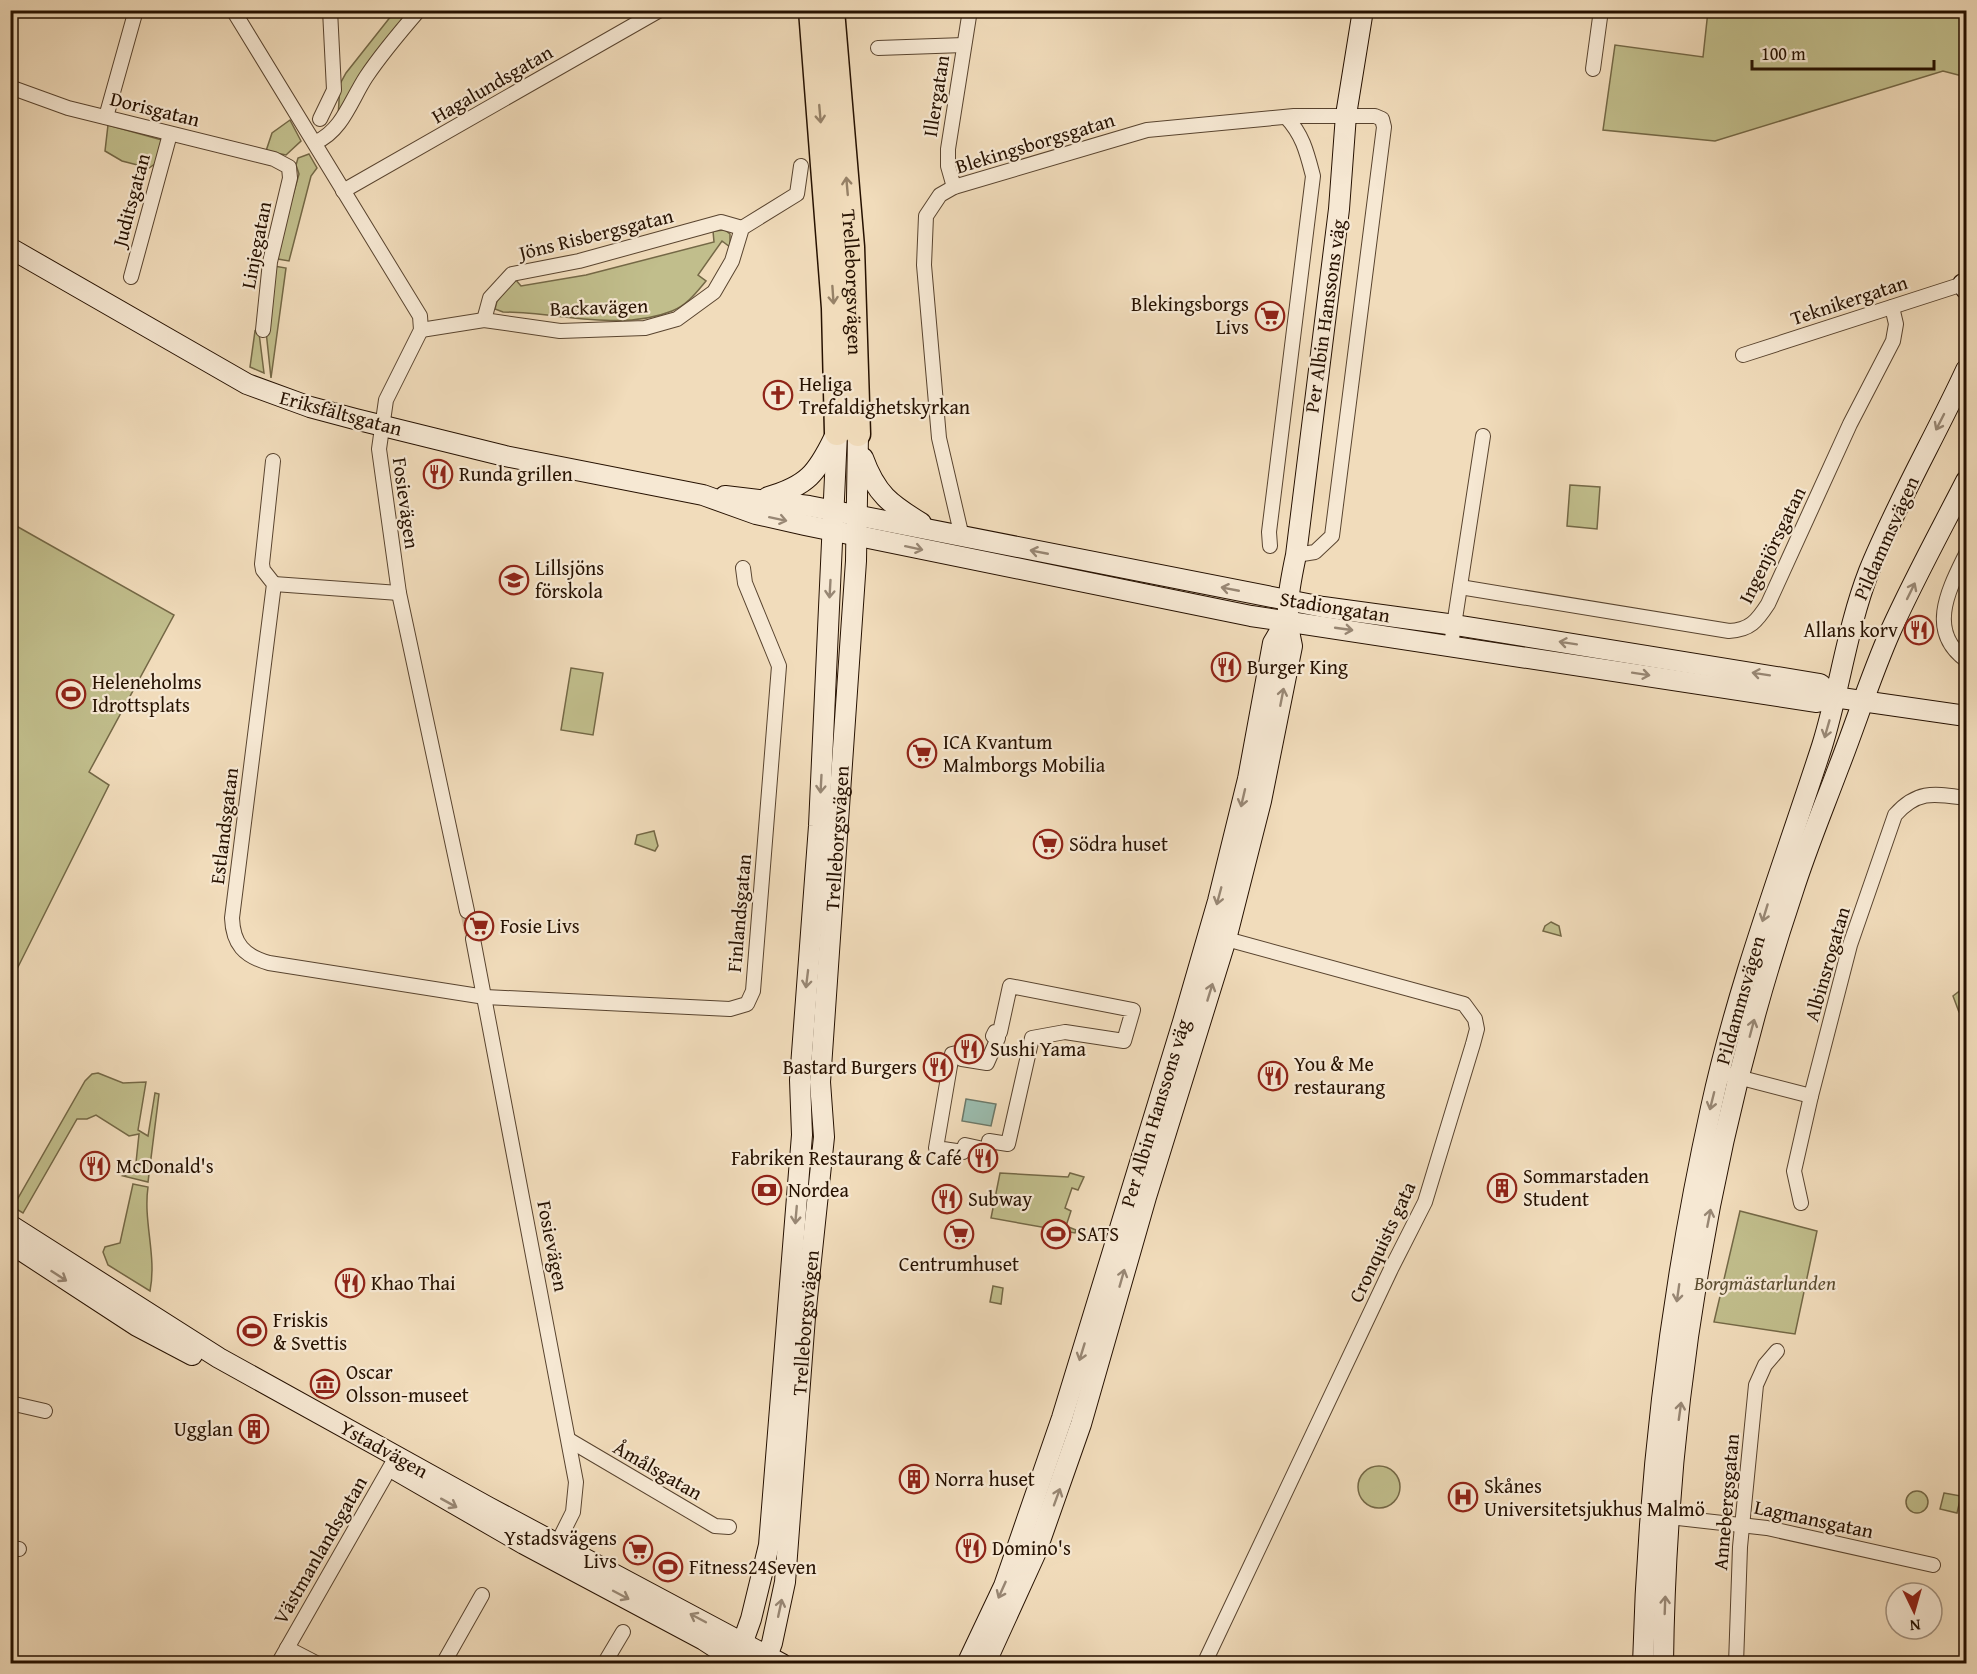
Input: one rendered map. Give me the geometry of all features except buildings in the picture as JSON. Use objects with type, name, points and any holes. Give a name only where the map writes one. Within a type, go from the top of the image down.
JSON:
[{"type":"highway","name":"Trelleborgsvägen","points":[[811,10],[834,308],[851,437]]},
{"type":"highway","name":"Trelleborgsvägen","points":[[832,10],[852,247],[851,437]]},
{"type":"main road","name":"Per Albin Hanssons väg","points":[[967,1664],[1004,1586],[1062,1418],[1261,801],[1292,646],[1286,621],[1288,600],[1296,555],[1339,209],[1346,115],[1362,10]]},
{"type":"main road","name":"Eriksfältsgatan","points":[[10,248],[247,384],[310,407],[505,456],[703,495],[762,499],[834,511]]},
{"type":"main road","name":"Pildammsvägen","points":[[1643,1664],[1649,1516],[1661,1414],[1687,1229],[1720,1072],[1767,905],[1819,755],[1856,607],[1881,541],[1966,370]]},
{"type":"main road","points":[[762,499],[797,487],[851,437],[873,484],[882,495],[898,509],[934,531]]},
{"type":"main road","name":"Trelleborgsvägen","points":[[739,1658],[769,1545],[802,1135],[800,1080],[804,1003],[814,912],[834,511],[851,437]]},
{"type":"main road","name":"Trelleborgsvägen","points":[[771,1661],[785,1582],[805,1317],[824,1137],[820,1082],[858,516],[851,437]]},
{"type":"main road","name":"Pildammsvägen","points":[[1663,1664],[1669,1517],[1694,1299],[1720,1159],[1739,1077],[1792,891],[1863,702],[1891,632],[1966,481]]},
{"type":"main road","name":"Eriksfältsgatan","points":[[703,495],[756,514],[833,531]]},
{"type":"main road","name":"Stadiongatan","points":[[834,511],[1288,600],[1804,681],[1820,684],[1834,697]]},
{"type":"main road","name":"Stadiongatan","points":[[833,531],[1286,621],[1817,702],[1834,697],[1966,716]]},
{"type":"main road","points":[[1804,681],[1825,672],[1844,651]]},
{"type":"main road","name":"Per Albin Hanssons väg","points":[[985,1664],[1023,1583],[1062,1484],[1146,1197],[1217,936]]},
{"type":"main road","name":"Ystadvägen","points":[[10,1225],[219,1358],[394,1462]]},
{"type":"main road","name":"Ystadvägen","points":[[10,1243],[137,1326],[394,1462],[739,1658],[771,1661]]},
{"type":"street","points":[[106,117],[136,10]]},
{"type":"street","points":[[233,10],[316,142],[343,191],[420,316],[421,330]]},
{"type":"street","points":[[320,118],[334,90],[330,10]]},
{"type":"street","points":[[316,142],[326,138],[336,128],[366,76],[419,10]]},
{"type":"street","name":"Hagalundsgatan","points":[[343,191],[638,16],[660,10]]},
{"type":"street","name":"Illergatan","points":[[954,187],[948,166],[948,149],[970,10]]},
{"type":"street","points":[[1593,69],[1601,10]]},
{"type":"street","points":[[878,48],[964,45]]},
{"type":"street","name":"Dorisgatan","points":[[11,88],[106,117],[274,159],[290,167]]},
{"type":"street","name":"Blekingsborgsgatan","points":[[962,537],[939,438],[924,265],[926,216],[940,195],[954,187],[1147,130],[1286,117],[1375,116],[1382,119],[1384,127],[1332,536],[1315,552],[1296,555]]},
{"type":"street","points":[[1270,546],[1269,532],[1313,176],[1305,144],[1297,129],[1286,117]]},
{"type":"street","name":"Juditsgatan","points":[[131,277],[170,134]]},
{"type":"street","points":[[742,228],[797,194],[801,166]]},
{"type":"street","name":"Linjegatan","points":[[263,330],[270,262],[290,178],[290,167]]},
{"type":"street","name":"Jöns Risbergsgatan","points":[[484,320],[490,298],[512,274],[579,261],[721,222],[742,228]]},
{"type":"street","name":"Backavägen","points":[[421,330],[484,320],[560,331],[645,328],[677,320],[714,292],[732,261],[742,228]]},
{"type":"street","name":"Teknikergatan","points":[[1743,355],[1965,285]]},
{"type":"street","name":"Ingenjörsgatan","points":[[1460,587],[1729,631],[1743,630],[1753,625],[1768,604],[1850,424],[1893,341],[1896,324],[1892,307]]},
{"type":"street","name":"Fosievägen","points":[[421,330],[386,400],[379,449],[399,593],[468,911]]},
{"type":"street","points":[[1451,645],[1483,436]]},
{"type":"street","points":[[273,461],[262,564],[263,570],[274,585],[399,593]]},
{"type":"street","points":[[1966,554],[1950,587],[1943,615],[1947,639],[1966,660]]},
{"type":"street","name":"Finlandsgatan","points":[[485,997],[730,1009],[747,1004],[751,998],[778,666],[745,583],[743,568]]},
{"type":"street","name":"Estlandsgatan","points":[[274,585],[231,918],[235,939],[245,953],[269,963],[485,997]]},
{"type":"street","name":"Albinsrogatan","points":[[1801,1203],[1794,1171],[1810,1096],[1850,945],[1895,815],[1911,799],[1921,796],[1939,794],[1966,798]]},
{"type":"street","name":"Cronquists gata","points":[[1204,1664],[1391,1269],[1412,1230],[1451,1121],[1477,1029],[1472,1012],[1464,1004],[1217,936]]},
{"type":"street","name":"Fosievägen","points":[[474,939],[569,1440],[576,1496],[573,1512],[554,1551]]},
{"type":"street","points":[[1010,986],[1133,1010],[1124,1041],[1065,1032],[1032,1038],[1008,1144],[989,1141],[988,1150],[965,1145],[963,1152],[936,1148],[952,1054],[961,1052],[962,1059],[987,1063],[998,1038],[993,1036],[995,1032],[1000,1032],[1010,986]]},
{"type":"street","points":[[1720,1072],[1810,1096]]},
{"type":"street","name":"Annebergsgatan","points":[[1736,1664],[1743,1524],[1756,1385],[1766,1365],[1777,1352]]},
{"type":"street","points":[[10,1403],[45,1411]]},
{"type":"street","name":"Åmålsgatan","points":[[569,1440],[715,1526],[729,1527]]},
{"type":"street","name":"Västmanlandsgatan","points":[[278,1664],[394,1462]]},
{"type":"street","name":"Lagmansgatan","points":[[1649,1516],[1743,1524],[1933,1565]]},
{"type":"street","points":[[444,1664],[482,1595]]},
{"type":"street","points":[[604,1664],[623,1632]]},
{"type":"street","points":[[287,1648],[318,1664]]},
{"type":"green space","points":[[395,11],[416,11],[338,118],[340,84],[346,73]]},
{"type":"green space","points":[[1708,11],[1966,11],[1966,77],[1943,71],[1715,141],[1603,130],[1615,45],[1703,57]]},
{"type":"green space","points":[[290,120],[301,141],[286,155],[266,151],[272,133]]},
{"type":"green space","points":[[108,125],[162,140],[159,161],[149,168],[122,161],[105,151]]},
{"type":"green space","points":[[309,154],[317,168],[311,176],[289,261],[278,259],[276,254],[299,174],[296,165],[298,158]]},
{"type":"green space","points":[[725,230],[730,234],[730,247],[722,241],[698,275],[706,281],[687,302],[672,311],[652,317],[610,321],[503,312],[495,309],[497,301],[515,279],[521,286],[586,275],[714,242],[713,231]]},
{"type":"green space","points":[[274,266],[286,268],[271,378],[266,331]]},
{"type":"green space","points":[[255,331],[259,333],[264,373],[250,367]]},
{"type":"green space","points":[[1570,485],[1600,487],[1597,529],[1567,526]]},
{"type":"green space","name":"Heleneholms Idrottsplats","points":[[11,523],[174,615],[89,772],[109,785],[11,981]]},
{"type":"green space","points":[[571,668],[603,673],[593,735],[561,730]]},
{"type":"green space","points":[[654,831],[658,846],[655,851],[635,844],[637,835]]},
{"type":"green space","points":[[1551,922],[1559,926],[1561,936],[1543,931],[1545,926]]},
{"type":"green space","points":[[1966,986],[1966,1016],[1959,1012],[1953,996]]},
{"type":"green space","points":[[98,1073],[123,1083],[146,1082],[138,1130],[148,1136],[155,1093],[159,1094],[148,1182],[123,1176],[135,1172],[139,1134],[129,1136],[96,1115],[87,1119],[77,1119],[23,1213],[13,1207],[85,1081],[92,1074]]},
{"type":"green space","points":[[1000,1173],[1068,1177],[1070,1173],[1084,1177],[1078,1190],[1072,1188],[1065,1208],[1071,1211],[1066,1226],[1076,1230],[1075,1233],[991,1218]]},
{"type":"green space","points":[[133,1184],[148,1187],[147,1213],[152,1265],[150,1291],[108,1265],[103,1252],[105,1247],[120,1243]]},
{"type":"green space","name":"Borgmästarlunden","points":[[1740,1211],[1817,1231],[1795,1334],[1714,1322]]},
{"type":"green space","points":[[993,1286],[1003,1288],[1001,1304],[990,1302]]},
{"type":"green space","points":[[1379,1466],[1394,1472],[1400,1487],[1394,1502],[1379,1508],[1364,1502],[1358,1487],[1364,1472]]},
{"type":"green space","points":[[1917,1491],[1925,1494],[1928,1502],[1925,1510],[1917,1513],[1909,1510],[1906,1502],[1909,1494]]},
{"type":"green space","points":[[1944,1493],[1961,1496],[1957,1513],[1940,1509]]},
{"type":"shaded area","points":[[966,1099],[996,1104],[991,1126],[962,1121]]},
{"type":"tunnel","points":[[467,911],[473,939]]},
{"type":"place","name":"Blekingsborgs Livs","points":[[1270,316]]},
{"type":"place","name":"Heliga Trefaldighetskyrkan","points":[[778,395]]},
{"type":"place","name":"Runda grillen","points":[[438,474]]},
{"type":"place","name":"Lillsjöns förskola","points":[[514,580]]},
{"type":"place","name":"Allans korv","points":[[1919,630]]},
{"type":"place","name":"Burger King","points":[[1226,667]]},
{"type":"place","name":"Heleneholms Idrottsplats","points":[[71,694]]},
{"type":"place","name":"ICA Kvantum Malmborgs Mobilia","points":[[922,753]]},
{"type":"place","name":"Södra huset","points":[[1048,844]]},
{"type":"place","name":"Fosie Livs","points":[[479,926]]},
{"type":"place","name":"Sushi Yama","points":[[969,1049]]},
{"type":"place","name":"Bastard Burgers","points":[[938,1067]]},
{"type":"place","name":"You & Me restaurang","points":[[1273,1076]]},
{"type":"place","name":"Fabriken Restaurang & Café","points":[[983,1158]]},
{"type":"place","name":"McDonald's","points":[[95,1166]]},
{"type":"place","name":"Sommarstaden Student","points":[[1502,1188]]},
{"type":"place","name":"Nordea","points":[[767,1190]]},
{"type":"place","name":"Subway","points":[[947,1199]]},
{"type":"place","name":"Centrumhuset","points":[[959,1234]]},
{"type":"place","name":"SATS","points":[[1056,1234]]},
{"type":"place","name":"Khao Thai","points":[[350,1283]]},
{"type":"place","name":"Friskis & Svettis","points":[[252,1331]]},
{"type":"place","name":"Oscar Olsson-museet","points":[[325,1384]]},
{"type":"place","name":"Ugglan","points":[[254,1429]]},
{"type":"place","name":"Norra huset","points":[[914,1479]]},
{"type":"place","name":"Skånes Universitetsjukhus Malmö","points":[[1463,1497]]},
{"type":"place","name":"Domino's","points":[[971,1548]]},
{"type":"place","name":"Ystadsvägens Livs","points":[[638,1550]]},
{"type":"place","name":"Fitness24Seven","points":[[668,1567]]}]
